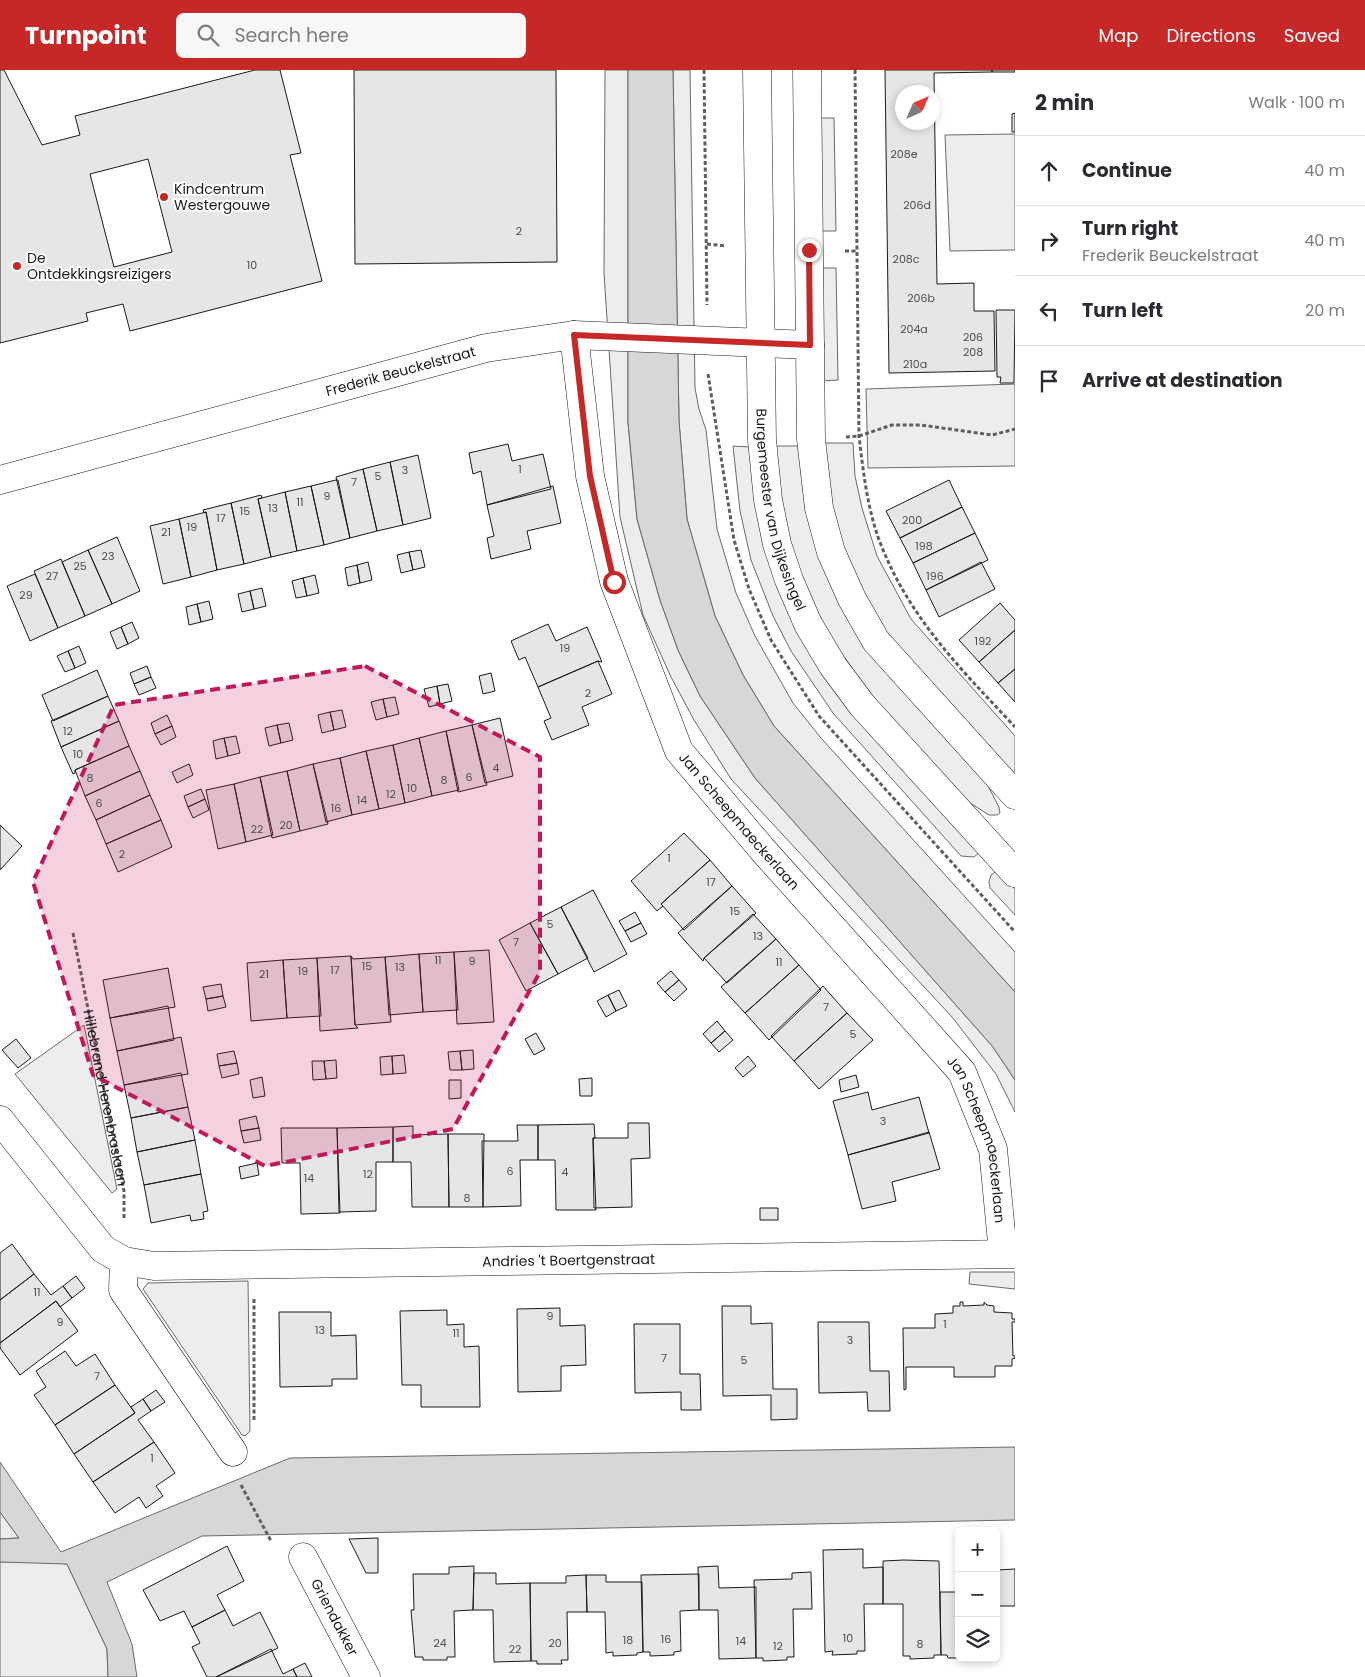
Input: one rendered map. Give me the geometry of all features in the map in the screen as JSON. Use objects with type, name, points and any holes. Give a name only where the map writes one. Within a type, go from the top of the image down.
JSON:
[{"type":"street","name":"Burgemeester van Dijkesingel","points":[[758,70],[762,440],[768,500],[777,544],[808,624],[832,666],[862,705],[1009,854]]},
{"type":"street","points":[[808,70],[811,439],[819,508],[834,560],[852,599],[876,640],[1015,795]]},
{"type":"street","name":"Frederik Beuckelstraat","points":[[0,480],[486,348],[574,335],[810,345]]},
{"type":"street","name":"Jan Scheepmaeckerlaan","points":[[574,335],[590,476],[614,582],[679,751],[762,848],[962,1072],[993,1149],[1009,1253]]},
{"type":"street","points":[[0,1120],[103,1249],[124,1261],[123,1290],[232,1459]]},
{"type":"street","name":"Andries 't Boertgenstraat","points":[[124,1261],[154,1266],[1009,1253]]},
{"type":"street","name":"Griendakker","points":[[303,1557],[366,1677]]},
{"type":"path","points":[[855,70],[859,436],[866,490],[878,537],[904,594],[934,639],[1015,727]]},
{"type":"path","points":[[859,436],[892,425],[921,425],[992,435],[1015,429]]},
{"type":"path","points":[[967,880],[1015,932]]},
{"type":"path","name":"Hillebrand Herenbraslaan","points":[[73,933],[124,1191],[124,1261]]},
{"type":"path","points":[[253,1264],[254,1436],[232,1459],[272,1543]]},
{"type":"highlighted area","points":[[365,666],[540,757],[540,972],[453,1129],[265,1166],[93,1075],[33,882],[114,705]]},
{"type":"shaded area","points":[[605,70],[628,70],[628,422],[637,519],[660,600],[678,650],[700,696],[755,778],[993,1047],[1015,1080],[1015,1112],[996,1074],[952,1017],[731,779],[694,720],[671,677],[643,615],[620,517],[604,273]]},
{"type":"shaded area","points":[[628,70],[673,70],[679,421],[687,519],[715,616],[743,675],[774,726],[1015,992],[1015,1080],[993,1047],[755,778],[700,696],[678,650],[660,600],[637,519],[628,422]]},
{"type":"shaded area","points":[[673,70],[690,70],[695,388],[706,430],[717,529],[736,593],[755,636],[793,703],[821,738],[1015,952],[1015,992],[774,726],[743,675],[715,616],[687,519],[679,421]]},
{"type":"shaded area","points":[[816,118],[834,118],[836,231],[818,231]]},
{"type":"shaded area","points":[[1015,134],[1015,250],[950,251],[945,135]]},
{"type":"shaded area","points":[[818,268],[836,268],[838,380],[820,381]]},
{"type":"shaded area","points":[[1015,384],[1015,466],[868,468],[866,389]]},
{"type":"shaded area","points":[[823,443],[853,443],[855,476],[862,508],[877,556],[911,619],[1015,736],[1015,780],[895,647],[851,571],[832,513]]},
{"type":"shaded area","points":[[733,446],[750,447],[768,553],[981,851],[974,857],[961,856],[833,713],[791,651],[773,616],[751,560],[740,511]]},
{"type":"shaded area","points":[[773,446],[801,446],[812,525],[987,784],[999,807],[1000,813],[997,815],[989,815],[967,801],[870,694],[826,631],[790,550]]},
{"type":"shaded area","points":[[998,870],[1015,889],[1015,915],[990,888],[991,875]]},
{"type":"shaded area","points":[[84,1025],[117,1189],[112,1193],[15,1074]]},
{"type":"shaded area","points":[[970,1272],[1015,1272],[1015,1289],[969,1284]]},
{"type":"shaded area","points":[[248,1281],[250,1431],[245,1436],[242,1435],[143,1289],[148,1283]]},
{"type":"shaded area","points":[[1015,1447],[1015,1520],[202,1536],[107,1582],[132,1644],[137,1677],[108,1677],[107,1649],[67,1564],[0,1562],[0,1539],[19,1538],[0,1512],[0,1462],[61,1552],[290,1458]]},
{"type":"shaded area","points":[[0,1512],[19,1538],[0,1539]]},
{"type":"shaded area","points":[[38,1561],[67,1564],[107,1649],[108,1677],[0,1677],[0,1562]]},
{"type":"building","name":"Kindcentrum Westergouwe","points":[[0,70],[4,70],[42,145],[80,135],[75,116],[255,70],[280,70],[301,153],[290,155],[322,281],[130,331],[123,304],[86,313],[88,321],[0,343]],"holes":[[[148,159],[172,252],[114,267],[90,174]]]},
{"type":"building","points":[[354,70],[556,70],[557,262],[355,264]]},
{"type":"building","points":[[885,70],[992,70],[992,72],[934,73],[934,85],[895,85],[895,130],[935,130],[937,284],[974,283],[974,311],[994,311],[995,371],[889,373]]},
{"type":"building","points":[[992,70],[1015,70],[1015,72],[992,72]]},
{"type":"building","points":[[1015,113],[1015,132],[1012,132],[1012,114]]},
{"type":"building","points":[[996,310],[1015,310],[1014,383],[1000,383],[1001,377],[997,377]]},
{"type":"building","points":[[508,444],[512,461],[543,454],[551,489],[487,505],[481,471],[473,474],[469,453]]},
{"type":"building","points":[[418,455],[431,518],[403,525],[390,462]]},
{"type":"building","points":[[390,462],[403,525],[377,531],[363,469]]},
{"type":"building","points":[[363,469],[377,531],[350,538],[336,477]]},
{"type":"building","points":[[338,480],[350,538],[324,545],[311,486]]},
{"type":"building","points":[[949,480],[962,507],[900,538],[886,511]]},
{"type":"building","points":[[311,486],[324,545],[297,551],[285,492]]},
{"type":"building","points":[[553,486],[561,523],[527,531],[531,549],[491,559],[487,538],[494,536],[487,505]]},
{"type":"building","points":[[285,492],[297,551],[271,557],[258,499]]},
{"type":"building","points":[[261,495],[262,498],[258,499],[271,557],[244,564],[231,503]]},
{"type":"building","points":[[231,503],[244,564],[217,570],[206,512],[204,513],[203,510]]},
{"type":"building","points":[[962,507],[975,533],[913,563],[900,538]]},
{"type":"building","points":[[206,512],[217,570],[191,577],[179,519]]},
{"type":"building","points":[[179,519],[191,577],[163,584],[150,526]]},
{"type":"building","points":[[975,533],[988,560],[926,590],[913,563]]},
{"type":"building","points":[[117,537],[140,591],[112,604],[88,550]]},
{"type":"building","points":[[88,550],[112,604],[85,616],[62,562]]},
{"type":"building","points":[[421,550],[425,567],[413,570],[409,552]]},
{"type":"building","points":[[409,552],[413,570],[401,573],[397,555]]},
{"type":"building","points":[[61,559],[85,616],[58,628],[34,571]]},
{"type":"building","points":[[368,562],[372,580],[360,583],[357,565]]},
{"type":"building","points":[[981,562],[995,589],[939,617],[926,590]]},
{"type":"building","points":[[357,565],[360,583],[348,586],[345,568]]},
{"type":"building","points":[[35,574],[58,628],[30,641],[7,586]]},
{"type":"building","points":[[315,575],[319,593],[307,596],[303,578]]},
{"type":"building","points":[[303,578],[307,596],[296,598],[292,581]]},
{"type":"building","points":[[262,588],[266,606],[254,609],[250,591]]},
{"type":"building","points":[[250,591],[254,609],[242,612],[238,594]]},
{"type":"building","points":[[209,601],[213,619],[201,622],[197,604]]},
{"type":"building","points":[[1000,603],[1015,620],[1015,630],[979,662],[959,640]]},
{"type":"building","points":[[197,604],[201,622],[189,625],[186,607]]},
{"type":"building","points":[[132,622],[139,638],[128,644],[121,627]]},
{"type":"building","points":[[548,624],[556,641],[587,627],[602,662],[598,661],[538,687],[525,657],[519,660],[511,641]]},
{"type":"building","points":[[121,627],[128,644],[117,649],[110,632]]},
{"type":"building","points":[[1015,630],[1015,669],[998,683],[979,662]]},
{"type":"building","points":[[79,646],[86,663],[75,668],[68,651]]},
{"type":"building","points":[[68,651],[75,668],[65,672],[57,656]]},
{"type":"building","points":[[598,661],[612,694],[582,707],[589,725],[552,740],[544,721],[551,718],[538,687]]},
{"type":"building","points":[[147,666],[151,677],[134,684],[130,673]]},
{"type":"building","points":[[1015,669],[1015,702],[998,683]]},
{"type":"building","points":[[97,670],[108,696],[53,721],[42,695]]},
{"type":"building","points":[[491,673],[495,691],[483,694],[479,676]]},
{"type":"building","points":[[151,677],[156,688],[139,695],[134,684]]},
{"type":"building","points":[[448,684],[452,701],[440,704],[437,686]]},
{"type":"building","points":[[437,686],[440,704],[429,707],[424,689]]},
{"type":"building","points":[[108,696],[119,721],[61,747],[51,721]]},
{"type":"building","points":[[395,697],[399,714],[387,717],[383,699]]},
{"type":"building","points":[[383,699],[387,717],[376,720],[371,702]]},
{"type":"building","points":[[342,710],[346,727],[334,730],[330,712]]},
{"type":"building","points":[[330,712],[334,730],[322,733],[318,715]]},
{"type":"building","points":[[167,715],[172,726],[155,734],[151,723]]},
{"type":"building","points":[[500,718],[513,776],[485,783],[472,725]]},
{"type":"building","points":[[119,721],[129,746],[75,770],[73,774],[61,747]]},
{"type":"building","points":[[289,723],[293,740],[281,743],[277,725]]},
{"type":"building","points":[[277,725],[281,743],[269,746],[265,728]]},
{"type":"building","points":[[472,725],[487,785],[458,792],[446,731]]},
{"type":"building","points":[[172,726],[176,737],[161,745],[155,734]]},
{"type":"building","points":[[446,731],[459,790],[432,796],[419,738]]},
{"type":"building","points":[[236,736],[240,753],[228,756],[224,738]]},
{"type":"building","points":[[224,738],[228,756],[216,759],[213,741]]},
{"type":"building","points":[[419,738],[432,796],[405,803],[393,745]]},
{"type":"building","points":[[393,745],[405,803],[379,809],[366,751]]},
{"type":"building","points":[[129,746],[140,771],[85,796],[75,770]]},
{"type":"building","points":[[366,751],[379,809],[352,815],[340,758]]},
{"type":"building","points":[[340,758],[352,815],[326,822],[313,764]]},
{"type":"building","points":[[189,764],[193,775],[177,783],[172,772]]},
{"type":"building","points":[[313,764],[328,824],[300,831],[287,771]]},
{"type":"building","points":[[140,771],[150,795],[96,820],[85,796]]},
{"type":"building","points":[[287,771],[300,831],[272,838],[260,777]]},
{"type":"building","points":[[260,777],[273,835],[246,842],[234,784]]},
{"type":"building","points":[[234,784],[246,842],[218,849],[206,790]]},
{"type":"building","points":[[201,789],[205,799],[188,807],[184,796]]},
{"type":"building","points":[[150,795],[161,820],[106,844],[96,820]]},
{"type":"building","points":[[205,799],[209,810],[193,818],[188,807]]},
{"type":"building","points":[[161,820],[172,847],[118,872],[106,844]]},
{"type":"building","points":[[0,825],[22,846],[0,870]]},
{"type":"building","points":[[684,833],[710,860],[661,904],[663,906],[657,911],[631,881]]},
{"type":"building","points":[[710,860],[732,886],[684,930],[661,904]]},
{"type":"building","points":[[732,886],[756,913],[704,958],[703,961],[678,933]]},
{"type":"building","points":[[593,890],[627,954],[594,972],[561,907]]},
{"type":"building","points":[[561,907],[588,958],[558,974],[530,923]]},
{"type":"building","points":[[635,912],[641,923],[625,931],[619,921]]},
{"type":"building","points":[[753,914],[776,939],[727,983],[704,958]]},
{"type":"building","points":[[530,923],[558,974],[526,991],[499,940]]},
{"type":"building","points":[[641,923],[647,934],[631,942],[625,931]]},
{"type":"building","points":[[776,939],[799,965],[745,1013],[721,987]]},
{"type":"building","points":[[489,950],[494,1022],[457,1024],[454,952]]},
{"type":"building","points":[[454,952],[458,1010],[423,1012],[419,954]]},
{"type":"building","points":[[419,954],[423,1012],[389,1015],[385,957]]},
{"type":"building","points":[[351,956],[355,1025],[358,1028],[320,1031],[317,958]]},
{"type":"building","points":[[351,956],[353,959],[385,957],[391,1022],[355,1025]]},
{"type":"building","points":[[317,958],[321,1016],[287,1018],[283,960]]},
{"type":"building","points":[[283,960],[287,1018],[251,1021],[247,963]]},
{"type":"building","points":[[799,965],[821,990],[769,1040],[745,1013]]},
{"type":"building","points":[[168,968],[175,1007],[110,1018],[103,980]]},
{"type":"building","points":[[671,971],[679,980],[665,992],[657,983]]},
{"type":"building","points":[[679,980],[687,989],[674,1001],[665,992]]},
{"type":"building","points":[[221,984],[223,996],[206,999],[203,987]]},
{"type":"building","points":[[823,986],[847,1013],[794,1061],[771,1036]]},
{"type":"building","points":[[619,990],[627,1006],[616,1011],[608,995]]},
{"type":"building","points":[[608,995],[616,1011],[606,1017],[597,1001]]},
{"type":"building","points":[[223,996],[226,1007],[208,1011],[206,999]]},
{"type":"building","points":[[168,1006],[174,1040],[117,1051],[110,1018]]},
{"type":"building","points":[[847,1013],[873,1040],[819,1089],[794,1061]]},
{"type":"building","points":[[717,1021],[725,1031],[711,1043],[703,1034]]},
{"type":"building","points":[[725,1031],[733,1040],[719,1052],[711,1043]]},
{"type":"building","points":[[536,1033],[545,1049],[534,1055],[525,1039]]},
{"type":"building","points":[[181,1037],[188,1074],[124,1085],[117,1051]]},
{"type":"building","points":[[16,1039],[31,1058],[18,1068],[2,1050]]},
{"type":"building","points":[[473,1050],[474,1069],[462,1070],[460,1051]]},
{"type":"building","points":[[234,1051],[237,1063],[219,1066],[217,1054]]},
{"type":"building","points":[[460,1051],[462,1070],[450,1070],[448,1052]]},
{"type":"building","points":[[404,1055],[406,1073],[393,1074],[392,1056]]},
{"type":"building","points":[[392,1056],[393,1074],[381,1075],[380,1057]]},
{"type":"building","points":[[748,1056],[756,1066],[743,1077],[735,1068]]},
{"type":"building","points":[[336,1060],[337,1078],[326,1079],[324,1061]]},
{"type":"building","points":[[312,1061],[324,1061],[326,1079],[313,1080]]},
{"type":"building","points":[[237,1063],[239,1074],[222,1078],[219,1066]]},
{"type":"building","points":[[181,1073],[188,1107],[131,1118],[124,1085]]},
{"type":"building","points":[[856,1075],[859,1087],[841,1092],[839,1080]]},
{"type":"building","points":[[262,1077],[265,1096],[253,1098],[250,1080]]},
{"type":"building","points":[[592,1078],[592,1096],[580,1096],[579,1079]]},
{"type":"building","points":[[449,1080],[461,1080],[461,1098],[449,1099]]},
{"type":"building","points":[[868,1092],[872,1110],[919,1097],[929,1133],[848,1155],[833,1101]]},
{"type":"building","points":[[188,1107],[195,1140],[137,1152],[131,1118]]},
{"type":"building","points":[[256,1116],[259,1128],[241,1131],[239,1120]]},
{"type":"building","points":[[628,1123],[649,1123],[650,1158],[631,1159],[632,1207],[594,1208],[593,1138],[628,1138]]},
{"type":"building","points":[[594,1124],[596,1210],[556,1210],[555,1160],[538,1160],[538,1125]]},
{"type":"building","points":[[517,1125],[538,1125],[538,1160],[520,1160],[521,1206],[483,1207],[482,1141],[518,1141]]},
{"type":"building","points":[[413,1126],[413,1135],[448,1134],[449,1207],[412,1207],[411,1162],[393,1162],[393,1127]]},
{"type":"building","points":[[393,1127],[393,1162],[376,1162],[376,1211],[339,1212],[337,1128]]},
{"type":"building","points":[[259,1128],[261,1140],[244,1143],[241,1131]]},
{"type":"building","points":[[281,1128],[337,1128],[340,1213],[301,1214],[300,1163],[282,1163]]},
{"type":"building","points":[[929,1132],[940,1169],[892,1182],[896,1201],[862,1209],[848,1155]]},
{"type":"building","points":[[448,1134],[484,1134],[483,1207],[449,1207]]},
{"type":"building","points":[[195,1140],[201,1174],[144,1185],[137,1152]]},
{"type":"building","points":[[257,1163],[259,1175],[241,1179],[239,1167]]},
{"type":"building","points":[[201,1174],[208,1211],[203,1212],[204,1219],[191,1221],[190,1215],[151,1223],[144,1185]]},
{"type":"building","points":[[760,1208],[778,1208],[778,1220],[760,1220]]},
{"type":"building","points":[[12,1244],[34,1274],[0,1300],[0,1253]]},
{"type":"building","points":[[34,1274],[51,1295],[63,1286],[72,1298],[60,1307],[56,1301],[0,1343],[0,1300]]},
{"type":"building","points":[[76,1276],[85,1288],[72,1298],[63,1286]]},
{"type":"building","points":[[56,1301],[78,1331],[20,1375],[0,1348],[0,1343]]},
{"type":"building","points":[[960,1302],[963,1302],[963,1306],[984,1305],[984,1302],[987,1305],[994,1306],[994,1312],[1012,1313],[1012,1319],[1015,1319],[1015,1322],[1012,1322],[1013,1356],[1015,1358],[1012,1359],[1012,1366],[995,1366],[995,1377],[954,1377],[954,1367],[906,1367],[906,1389],[904,1390],[903,1328],[935,1328],[935,1314],[953,1313],[953,1306],[960,1306]]},
{"type":"building","points":[[722,1306],[751,1306],[751,1324],[772,1323],[773,1389],[797,1389],[797,1419],[771,1420],[771,1395],[723,1396]]},
{"type":"building","points":[[560,1308],[560,1326],[585,1325],[586,1365],[561,1366],[561,1391],[518,1392],[517,1309]]},
{"type":"building","points":[[447,1310],[447,1325],[464,1324],[464,1347],[479,1346],[480,1407],[421,1407],[421,1385],[402,1385],[400,1311]]},
{"type":"building","points":[[279,1312],[331,1312],[331,1336],[356,1335],[357,1379],[332,1379],[332,1386],[280,1387]]},
{"type":"building","points":[[818,1322],[869,1322],[870,1371],[889,1371],[890,1411],[868,1411],[867,1392],[819,1393]]},
{"type":"building","points":[[634,1324],[680,1324],[680,1374],[700,1374],[701,1410],[681,1410],[681,1392],[635,1393]]},
{"type":"building","points":[[65,1351],[76,1366],[95,1354],[115,1385],[55,1425],[34,1395],[46,1387],[36,1371]]},
{"type":"building","points":[[115,1385],[135,1413],[74,1454],[55,1425]]},
{"type":"building","points":[[156,1390],[165,1402],[151,1411],[143,1399]]},
{"type":"building","points":[[143,1399],[151,1411],[138,1420],[154,1442],[93,1482],[74,1454],[135,1413],[131,1407]]},
{"type":"building","points":[[154,1442],[175,1473],[156,1486],[163,1496],[146,1508],[139,1497],[115,1513],[93,1482]]},
{"type":"building","points":[[378,1538],[378,1573],[366,1573],[349,1539]]},
{"type":"building","points":[[227,1546],[244,1581],[217,1595],[225,1610],[192,1627],[184,1611],[160,1621],[143,1590]]},
{"type":"building","points":[[863,1549],[863,1568],[883,1567],[883,1604],[864,1604],[865,1651],[857,1651],[857,1654],[832,1655],[833,1651],[825,1652],[823,1550]]},
{"type":"building","points":[[883,1561],[939,1561],[941,1655],[934,1655],[934,1658],[910,1659],[910,1656],[903,1656],[903,1604],[883,1604]]},
{"type":"building","points":[[474,1566],[473,1610],[454,1611],[455,1657],[447,1657],[447,1660],[423,1660],[423,1657],[415,1657],[411,1610],[414,1610],[413,1574],[449,1574],[449,1567]]},
{"type":"building","points":[[718,1566],[719,1588],[756,1587],[756,1658],[719,1659],[718,1610],[699,1610],[698,1567]]},
{"type":"building","points":[[1015,1569],[1015,1606],[1000,1606],[1000,1570]]},
{"type":"building","points":[[811,1572],[812,1609],[793,1609],[794,1657],[787,1657],[787,1660],[763,1661],[763,1658],[756,1658],[754,1580],[792,1579],[792,1573]]},
{"type":"building","points":[[474,1573],[496,1573],[496,1584],[530,1583],[531,1661],[494,1662],[493,1610],[473,1610]]},
{"type":"building","points":[[699,1574],[699,1610],[680,1611],[681,1651],[674,1652],[674,1655],[650,1656],[650,1652],[643,1652],[641,1575]]},
{"type":"building","points":[[586,1575],[606,1575],[606,1582],[642,1582],[643,1652],[637,1653],[637,1655],[613,1656],[613,1652],[606,1653],[605,1612],[587,1612]]},
{"type":"building","points":[[586,1575],[587,1612],[567,1612],[568,1660],[561,1660],[562,1664],[537,1664],[537,1661],[531,1661],[530,1583],[566,1583],[566,1576]]},
{"type":"building","points":[[940,1592],[955,1592],[955,1658],[941,1655]]},
{"type":"building","points":[[225,1610],[233,1626],[260,1612],[278,1648],[216,1677],[207,1677],[192,1647],[200,1643],[192,1627]]},
{"type":"building","points":[[271,1649],[283,1674],[293,1669],[297,1677],[216,1677]]},
{"type":"building","points":[[305,1663],[312,1677],[297,1677],[293,1669]]},
{"type":"place","name":"Kindcentrum Westergouwe","points":[[164,197]]},
{"type":"place","name":"De Ontdekkingsreizigers","points":[[17,266]]},
{"type":"route","points":[[614,582],[590,476],[574,335],[810,345],[809,250]]}]
